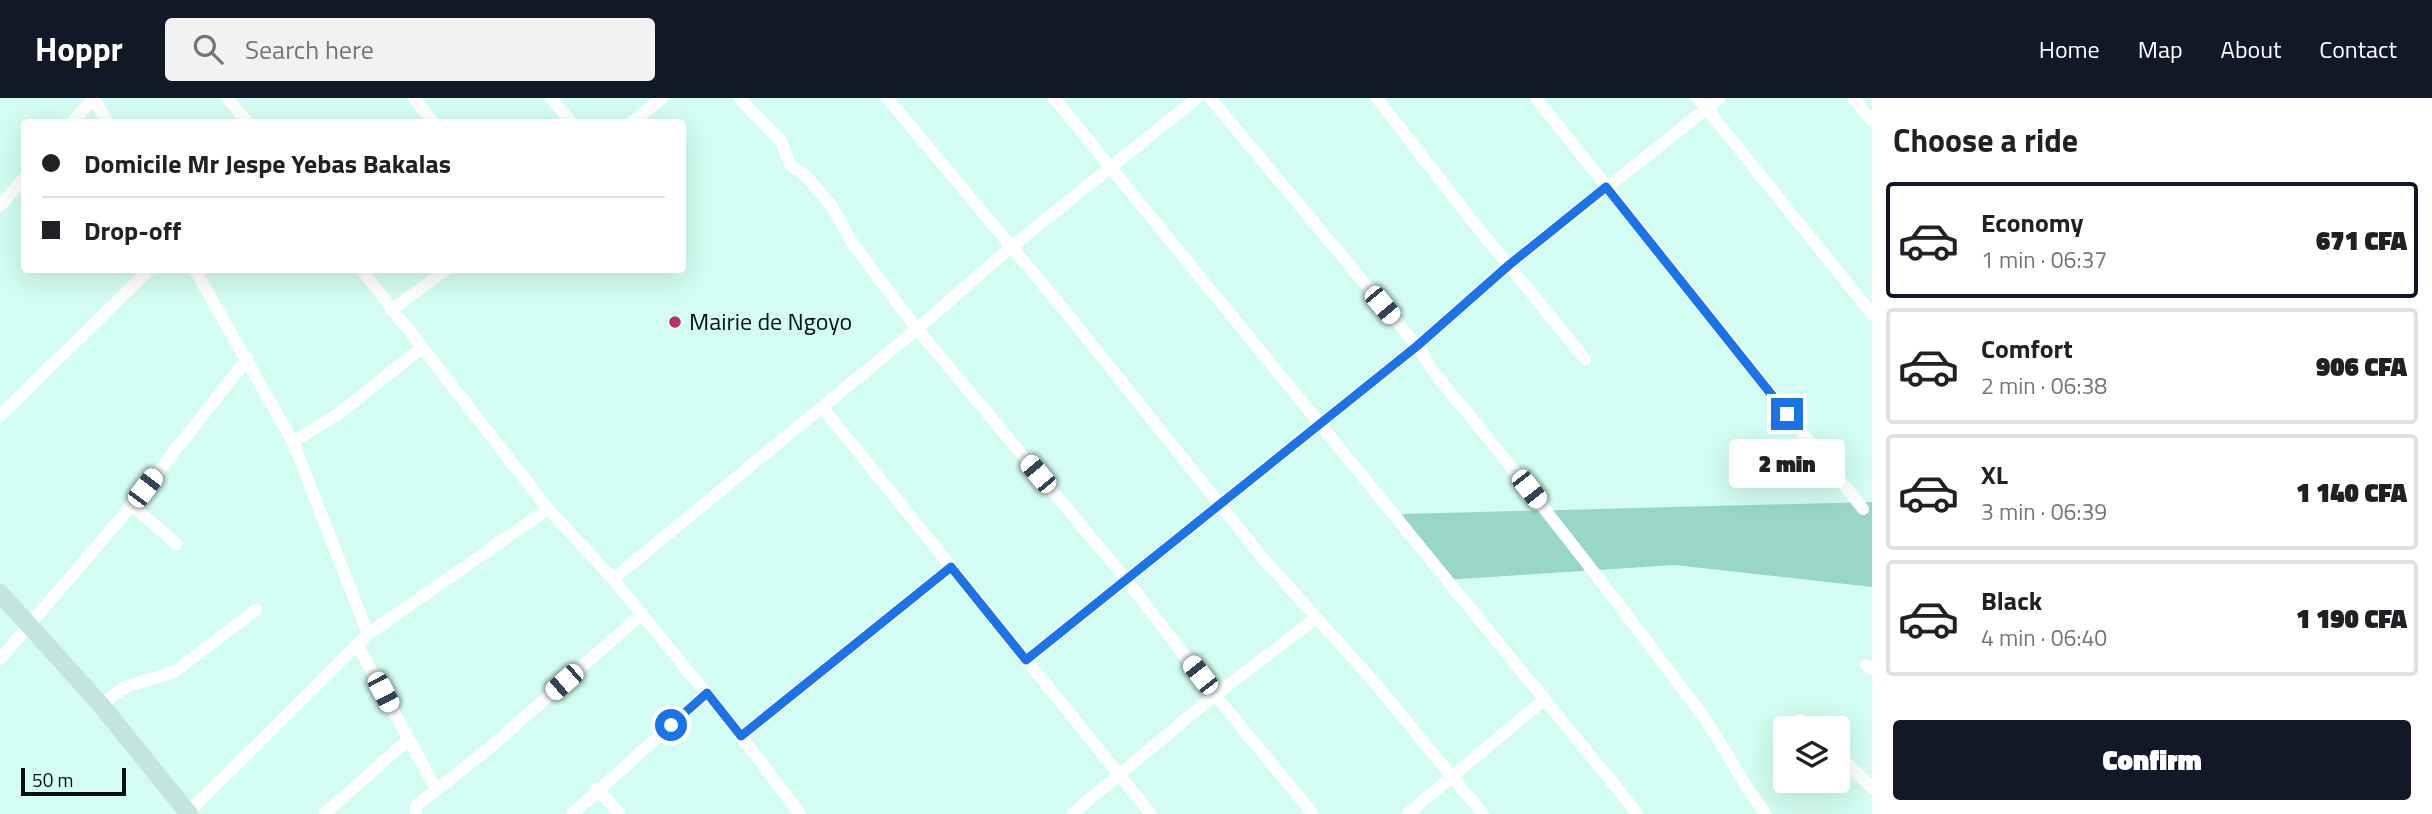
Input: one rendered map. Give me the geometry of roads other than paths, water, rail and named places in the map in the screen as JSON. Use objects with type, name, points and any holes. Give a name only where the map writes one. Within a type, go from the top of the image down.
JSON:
[{"type":"street","points":[[75,119],[93,98],[105,119]]},
{"type":"street","points":[[414,98],[431,119]]},
{"type":"street","points":[[551,98],[568,119]]},
{"type":"street","points":[[636,119],[662,98]]},
{"type":"street","points":[[739,98],[781,141],[790,165],[804,175],[831,205],[853,244],[917,329],[1125,578],[1215,695],[1313,814]]},
{"type":"street","points":[[887,98],[1219,504],[1483,814]]},
{"type":"street","points":[[1054,98],[1321,422],[1638,814]]},
{"type":"street","points":[[613,579],[917,329],[1011,247],[1197,98]]},
{"type":"street","points":[[1210,98],[1417,346],[1436,375],[1640,632],[1710,726],[1732,765],[1766,814]]},
{"type":"street","points":[[1377,98],[1585,359]]},
{"type":"street","points":[[1536,98],[1863,509]]},
{"type":"street","points":[[1026,660],[1417,346],[1509,265],[1606,187],[1703,103],[1720,98]]},
{"type":"street","points":[[1853,98],[1872,121]]},
{"type":"street","points":[[230,99],[245,119]]},
{"type":"street","points":[[1703,103],[1872,314]]},
{"type":"street","points":[[1,204],[21,181]]},
{"type":"street","points":[[0,416],[146,273]]},
{"type":"street","points":[[197,273],[293,442],[368,634]]},
{"type":"street","points":[[364,273],[420,349],[548,509],[613,579],[707,693],[794,812]]},
{"type":"street","points":[[391,310],[442,273]]},
{"type":"street","points":[[293,442],[338,414],[420,349]]},
{"type":"street","points":[[0,659],[132,505],[247,359]]},
{"type":"street","points":[[822,407],[1151,814]]},
{"type":"street","points":[[132,505],[176,544]]},
{"type":"street","points":[[0,593],[101,705],[188,814],[368,634],[548,509]]},
{"type":"street","points":[[741,736],[951,567]]},
{"type":"street","points":[[101,705],[125,687],[174,672],[256,610]]},
{"type":"street","points":[[416,814],[417,805],[487,750],[642,614]]},
{"type":"street","points":[[1072,814],[1215,695],[1315,619]]},
{"type":"street","points":[[357,644],[436,789]]},
{"type":"street","points":[[572,814],[707,693]]},
{"type":"street","points":[[1407,814],[1545,699]]},
{"type":"street","points":[[324,814],[408,739]]},
{"type":"street","points":[[1850,766],[1872,788]]},
{"type":"street","points":[[597,789],[620,814]]},
{"type":"place","name":"Mairie de Ngoyo","points":[[675,322]]}]
